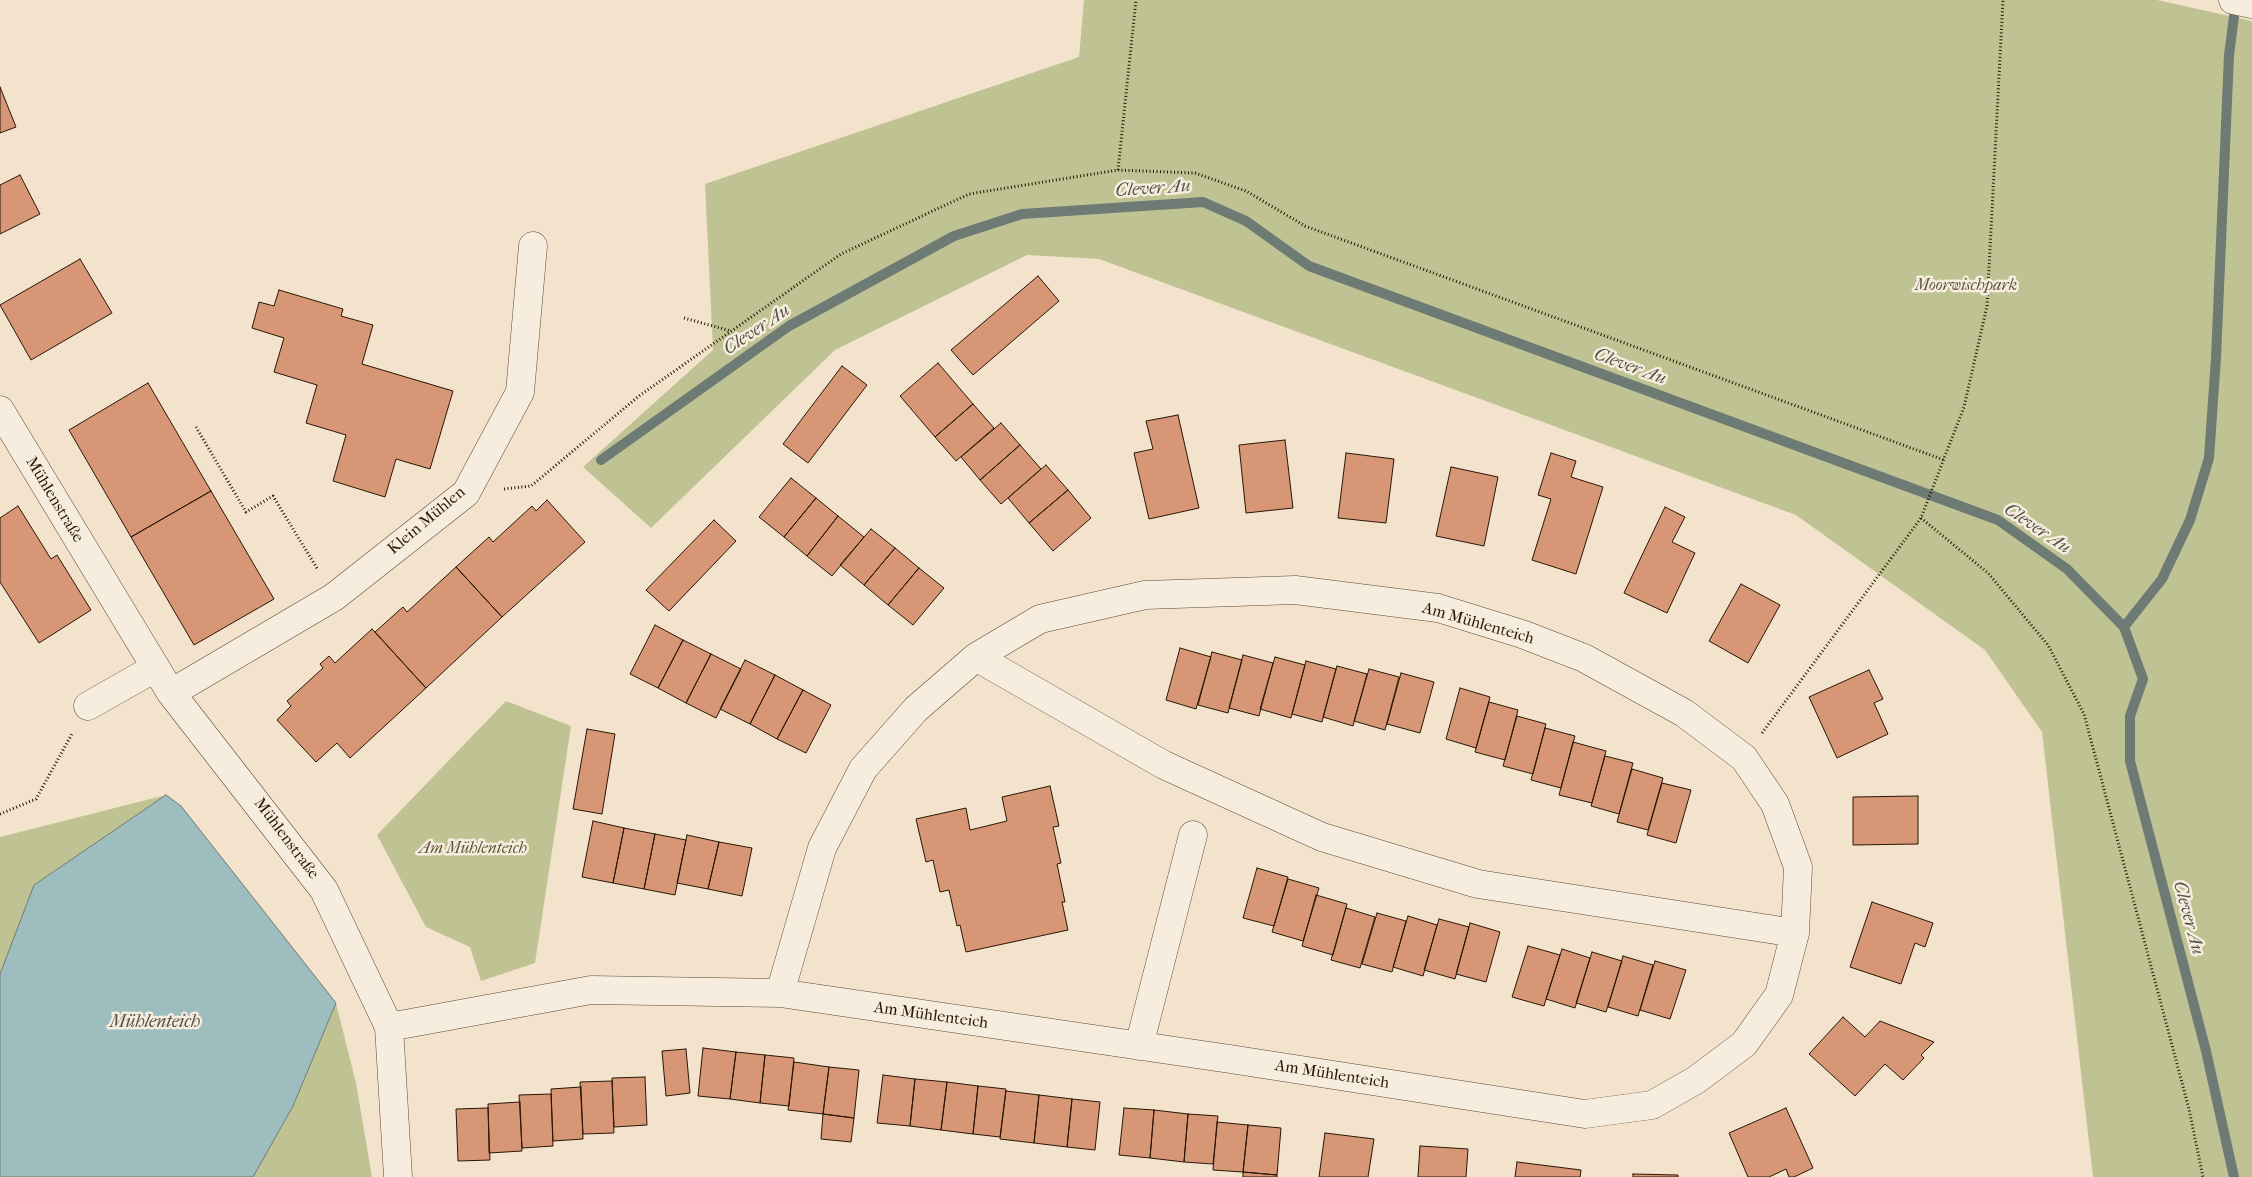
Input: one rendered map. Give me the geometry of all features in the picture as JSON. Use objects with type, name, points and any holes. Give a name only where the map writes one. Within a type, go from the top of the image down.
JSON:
[{"type":"street","points":[[2233,0],[2252,4]]},
{"type":"street","name":"Klein Mühlen","points":[[171,692],[334,597],[466,493],[520,392],[533,246]]},
{"type":"street","name":"Mühlenstraße","points":[[0,410],[171,692],[324,890],[389,1027]]},
{"type":"street","name":"Am Mühlenteich","points":[[389,1027],[590,990],[780,994],[1586,1114],[1652,1105],[1696,1080],[1744,1044],[1779,995],[1794,933],[1798,867],[1775,804],[1744,758],[1684,713],[1584,658],[1522,634],[1438,608],[1295,590],[1145,595],[1040,619],[976,657],[916,709],[863,769],[822,848],[780,994]]},
{"type":"street","points":[[976,657],[1164,765],[1322,836],[1478,884],[1794,933]]},
{"type":"street","points":[[88,706],[155,668]]},
{"type":"street","points":[[1139,1046],[1193,835]]},
{"type":"street","points":[[389,1027],[398,1177]]},
{"type":"path","points":[[1118,170],[1136,0]]},
{"type":"path","points":[[1744,758],[1921,518],[1964,407],[1987,306],[2003,0]]},
{"type":"path","points":[[466,493],[531,486],[638,396],[842,254],[969,194],[1118,170],[1195,173],[1246,191],[1305,226],[1944,460]]},
{"type":"path","points":[[684,318],[731,331]]},
{"type":"path","points":[[196,427],[246,512],[274,496],[334,597]]},
{"type":"path","points":[[1921,518],[1988,573],[2048,645],[2084,714],[2189,1108],[2203,1177]]},
{"type":"path","points":[[0,814],[36,799],[88,706]]},
{"type":"green space","name":"Moorwischpark","points":[[1084,0],[2157,0],[2252,21],[2252,1177],[2093,1177],[2042,732],[1985,650],[1796,515],[1099,259],[1027,255],[835,350],[651,528],[583,467],[713,350],[705,184],[1079,57]]},
{"type":"green space","name":"Am Mühlenteich","points":[[506,701],[571,726],[535,963],[481,981],[470,947],[426,927],[377,835]]},
{"type":"green space","points":[[166,795],[34,885],[0,974],[0,837]]},
{"type":"green space","points":[[336,1003],[356,1083],[372,1177],[253,1177],[293,1106]]},
{"type":"water","name":"Mühlenteich","points":[[166,795],[181,806],[336,1003],[293,1106],[253,1177],[0,1177],[0,974],[34,885]]},
{"type":"building","points":[[0,87],[16,127],[0,133]]},
{"type":"building","points":[[20,175],[40,214],[0,234],[0,185]]},
{"type":"building","points":[[80,259],[112,313],[31,360],[0,305]]},
{"type":"building","points":[[1038,276],[1059,301],[973,375],[951,350]]},
{"type":"building","points":[[279,290],[343,309],[341,316],[373,325],[362,364],[453,391],[430,469],[396,459],[385,497],[333,481],[346,435],[306,423],[317,385],[274,372],[284,338],[252,328],[259,302],[274,306]]},
{"type":"building","points":[[938,363],[973,404],[935,437],[900,396]]},
{"type":"building","points":[[842,366],[867,385],[808,463],[783,444]]},
{"type":"building","points":[[148,383],[211,491],[131,537],[69,430]]},
{"type":"building","points":[[973,404],[994,428],[956,461],[935,437]]},
{"type":"building","points":[[1178,415],[1199,508],[1149,519],[1134,453],[1153,449],[1146,421]]},
{"type":"building","points":[[1001,423],[1020,445],[980,480],[961,457]]},
{"type":"building","points":[[1285,440],[1293,508],[1246,513],[1239,445]]},
{"type":"building","points":[[1020,445],[1041,469],[1001,504],[980,480]]},
{"type":"building","points":[[1346,453],[1394,459],[1386,523],[1338,518]]},
{"type":"building","points":[[1551,453],[1576,461],[1571,477],[1603,487],[1576,574],[1532,560],[1551,499],[1538,495]]},
{"type":"building","points":[[1046,465],[1068,490],[1029,523],[1008,498]]},
{"type":"building","points":[[1451,467],[1498,477],[1484,546],[1436,536]]},
{"type":"building","points":[[791,478],[816,498],[784,537],[759,517]]},
{"type":"building","points":[[1068,490],[1091,518],[1053,551],[1029,523]]},
{"type":"building","points":[[211,491],[274,599],[194,645],[131,537]]},
{"type":"building","points":[[816,498],[838,516],[807,556],[784,537]]},
{"type":"building","points":[[547,500],[585,542],[502,617],[456,567],[489,537],[493,542],[532,506],[536,511]]},
{"type":"building","points":[[18,506],[51,559],[57,555],[91,610],[39,643],[0,582],[0,518]]},
{"type":"building","points":[[1665,507],[1685,517],[1672,542],[1695,553],[1667,613],[1624,593]]},
{"type":"building","points":[[838,516],[864,537],[832,576],[807,556]]},
{"type":"building","points":[[714,520],[736,541],[669,611],[646,590]]},
{"type":"building","points":[[871,529],[895,548],[864,585],[840,565]]},
{"type":"building","points":[[895,548],[919,568],[888,605],[864,585]]},
{"type":"building","points":[[456,567],[502,617],[426,688],[375,632],[403,607],[407,612]]},
{"type":"building","points":[[919,568],[944,588],[913,625],[888,605]]},
{"type":"building","points":[[1741,584],[1780,605],[1748,663],[1709,641]]},
{"type":"building","points":[[655,625],[683,640],[658,688],[630,674]]},
{"type":"building","points":[[372,629],[426,688],[350,758],[337,743],[316,762],[277,720],[291,706],[287,701],[323,668],[320,664],[329,656],[335,663]]},
{"type":"building","points":[[683,640],[711,654],[686,703],[658,688]]},
{"type":"building","points":[[1180,648],[1211,657],[1196,709],[1166,700]]},
{"type":"building","points":[[1212,652],[1242,660],[1228,713],[1198,705]]},
{"type":"building","points":[[711,654],[741,669],[716,718],[686,703]]},
{"type":"building","points":[[1243,655],[1273,663],[1259,716],[1229,708]]},
{"type":"building","points":[[1275,657],[1305,665],[1291,718],[1260,709]]},
{"type":"building","points":[[745,660],[775,675],[750,724],[720,709]]},
{"type":"building","points":[[1306,661],[1336,669],[1322,722],[1292,714]]},
{"type":"building","points":[[1337,666],[1367,674],[1353,726],[1323,717]]},
{"type":"building","points":[[1369,669],[1399,677],[1385,730],[1354,721]]},
{"type":"building","points":[[1869,670],[1883,699],[1874,703],[1888,734],[1837,758],[1809,697]]},
{"type":"building","points":[[1401,673],[1434,682],[1420,733],[1387,724]]},
{"type":"building","points":[[775,675],[803,690],[777,739],[750,724]]},
{"type":"building","points":[[1460,688],[1490,697],[1476,748],[1446,739]]},
{"type":"building","points":[[803,690],[831,705],[806,753],[777,739]]},
{"type":"building","points":[[1489,702],[1518,710],[1505,760],[1475,752]]},
{"type":"building","points":[[1517,716],[1546,724],[1533,774],[1503,766]]},
{"type":"building","points":[[1545,728],[1575,736],[1561,788],[1531,780]]},
{"type":"building","points":[[587,729],[615,734],[602,814],[573,809]]},
{"type":"building","points":[[1573,742],[1606,751],[1592,803],[1559,795]]},
{"type":"building","points":[[1605,756],[1633,763],[1619,814],[1591,806]]},
{"type":"building","points":[[1632,769],[1663,778],[1648,830],[1617,822]]},
{"type":"building","points":[[1662,783],[1691,790],[1676,843],[1647,835]]},
{"type":"building","points":[[1050,786],[1059,826],[1053,827],[1061,863],[1057,864],[1065,902],[1062,902],[1068,930],[966,952],[960,925],[957,926],[949,890],[940,892],[933,860],[926,862],[916,819],[966,808],[970,830],[1007,821],[1002,797]]},
{"type":"building","points":[[1918,796],[1918,844],[1853,845],[1853,797]]},
{"type":"building","points":[[593,821],[624,828],[613,883],[582,877]]},
{"type":"building","points":[[624,828],[655,834],[644,889],[613,883]]},
{"type":"building","points":[[655,834],[686,840],[675,895],[644,889]]},
{"type":"building","points":[[687,835],[719,842],[708,889],[677,883]]},
{"type":"building","points":[[719,842],[752,848],[742,896],[708,889]]},
{"type":"building","points":[[1257,868],[1288,877],[1274,926],[1243,918]]},
{"type":"building","points":[[1288,879],[1319,888],[1303,941],[1272,932]]},
{"type":"building","points":[[1316,895],[1347,904],[1333,955],[1302,946]]},
{"type":"building","points":[[1872,902],[1933,923],[1925,947],[1915,943],[1901,984],[1850,967]]},
{"type":"building","points":[[1346,908],[1375,917],[1360,968],[1331,960]]},
{"type":"building","points":[[1377,913],[1406,921],[1392,972],[1362,964]]},
{"type":"building","points":[[1408,916],[1437,925],[1423,976],[1393,967]]},
{"type":"building","points":[[1439,919],[1469,927],[1455,979],[1424,970]]},
{"type":"building","points":[[1470,923],[1500,932],[1486,982],[1456,974]]},
{"type":"building","points":[[1528,946],[1560,955],[1544,1006],[1512,997]]},
{"type":"building","points":[[1562,949],[1590,958],[1575,1008],[1546,999]]},
{"type":"building","points":[[1592,952],[1622,961],[1606,1012],[1576,1003]]},
{"type":"building","points":[[1623,956],[1653,965],[1638,1016],[1608,1007]]},
{"type":"building","points":[[1655,961],[1686,970],[1670,1019],[1640,1010]]},
{"type":"building","points":[[1843,1017],[1865,1037],[1880,1021],[1934,1042],[1921,1055],[1924,1058],[1903,1080],[1885,1064],[1855,1096],[1809,1054]]},
{"type":"building","points":[[703,1048],[736,1052],[730,1099],[698,1096]]},
{"type":"building","points":[[686,1049],[690,1093],[666,1096],[662,1051]]},
{"type":"building","points":[[736,1052],[765,1055],[760,1103],[730,1099]]},
{"type":"building","points":[[765,1055],[794,1058],[789,1106],[760,1103]]},
{"type":"building","points":[[794,1062],[829,1067],[823,1114],[788,1110]]},
{"type":"building","points":[[829,1067],[859,1070],[854,1118],[823,1114]]},
{"type":"building","points":[[883,1075],[915,1079],[910,1126],[877,1123]]},
{"type":"building","points":[[645,1077],[647,1125],[614,1127],[612,1078]]},
{"type":"building","points":[[915,1079],[947,1082],[941,1130],[910,1126]]},
{"type":"building","points":[[612,1081],[614,1133],[583,1134],[580,1082]]},
{"type":"building","points":[[947,1082],[978,1086],[973,1134],[941,1130]]},
{"type":"building","points":[[978,1086],[1006,1089],[1000,1137],[973,1134]]},
{"type":"building","points":[[581,1087],[583,1139],[553,1141],[551,1089]]},
{"type":"building","points":[[1006,1091],[1039,1095],[1034,1143],[1000,1139]]},
{"type":"building","points":[[551,1094],[553,1146],[522,1148],[519,1095]]},
{"type":"building","points":[[1039,1095],[1072,1099],[1067,1147],[1034,1143]]},
{"type":"building","points":[[1072,1099],[1100,1102],[1095,1150],[1067,1147]]},
{"type":"building","points":[[520,1102],[522,1151],[489,1153],[488,1104]]},
{"type":"building","points":[[488,1108],[490,1160],[458,1161],[456,1109]]},
{"type":"building","points":[[1124,1108],[1154,1110],[1150,1158],[1119,1155]]},
{"type":"building","points":[[1786,1108],[1813,1168],[1794,1177],[1789,1177],[1786,1169],[1769,1177],[1748,1177],[1729,1133]]},
{"type":"building","points":[[1154,1110],[1188,1114],[1184,1162],[1150,1158]]},
{"type":"building","points":[[823,1114],[854,1118],[851,1142],[821,1139]]},
{"type":"building","points":[[1188,1114],[1218,1116],[1213,1164],[1184,1162]]},
{"type":"building","points":[[1217,1122],[1248,1125],[1243,1172],[1213,1170]]},
{"type":"building","points":[[1248,1125],[1281,1128],[1277,1175],[1243,1172]]},
{"type":"building","points":[[1325,1133],[1374,1139],[1368,1177],[1319,1177]]},
{"type":"building","points":[[1420,1146],[1468,1149],[1466,1177],[1418,1177]]},
{"type":"building","points":[[1517,1162],[1581,1170],[1580,1177],[1515,1177]]},
{"type":"building","points":[[1243,1172],[1277,1175],[1277,1177],[1243,1177]]},
{"type":"building","points":[[1633,1174],[1678,1175],[1678,1177],[1633,1177]]},
{"type":"waterway","points":[[2124,627],[2162,579],[2190,520],[2209,458],[2216,358],[2229,55],[2236,1]]},
{"type":"waterway","name":"Clever Au","points":[[601,460],[789,326],[954,236],[1022,214],[1203,202],[1246,221],[1309,266],[1998,520],[2067,569],[2124,627],[2143,679],[2130,716],[2130,761],[2206,1051],[2234,1177]]}]
